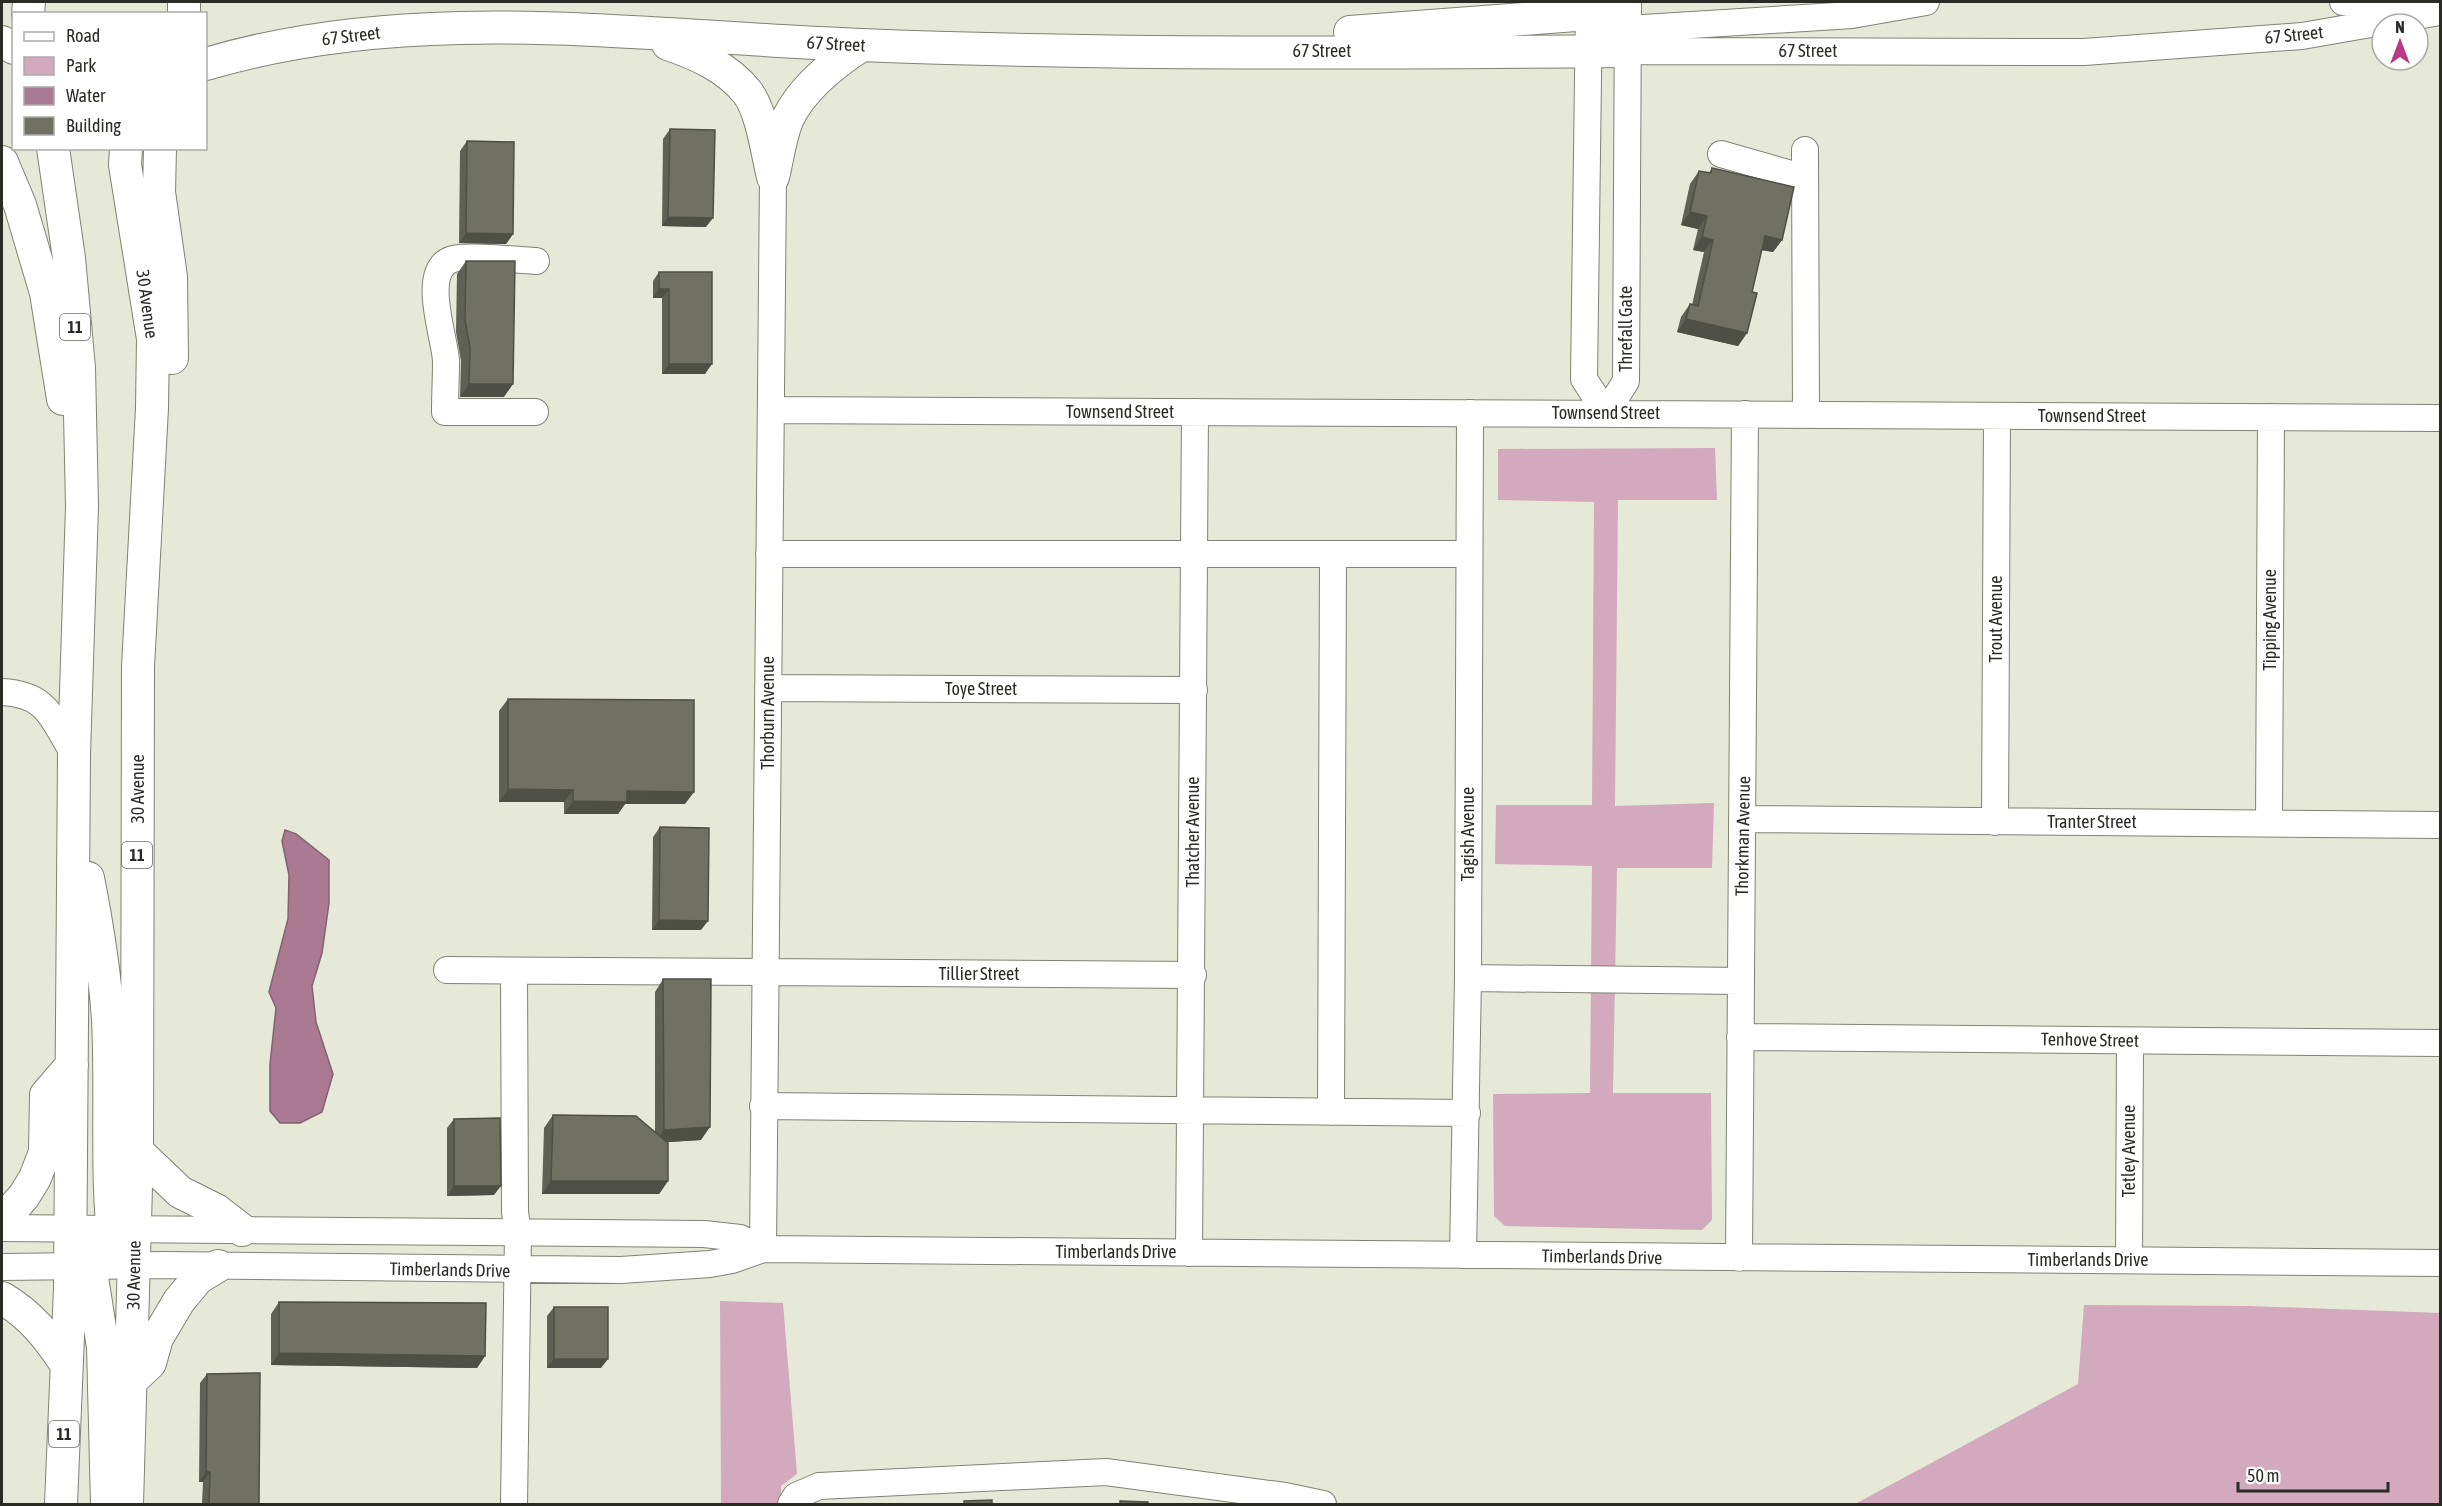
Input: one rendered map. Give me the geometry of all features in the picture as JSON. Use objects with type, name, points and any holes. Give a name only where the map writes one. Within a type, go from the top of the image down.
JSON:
[{"type":"main road","points":[[1107,51],[1589,8],[1603,11],[1625,27]]},
{"type":"main road","name":"67 Street","points":[[207,64],[238,55],[347,34],[498,27],[862,45],[1107,51],[1588,51],[1625,27]]},
{"type":"main road","points":[[638,34],[691,52],[717,65],[748,92],[761,124],[773,177]]},
{"type":"main road","points":[[773,177],[788,118],[806,92],[834,63],[862,45]]},
{"type":"main road","points":[[207,73],[238,55]]},
{"type":"main road","name":"11","points":[[53,150],[69,258],[79,368],[82,506],[74,754],[71,1230],[81,1267],[66,1364],[61,1504]]},
{"type":"main road","name":"30 Avenue","points":[[126,150],[125,165],[153,339],[138,667],[137,1150],[124,1231],[134,1266],[127,1504]]},
{"type":"main road","points":[[147,478],[170,406],[171,277],[159,192],[160,150]]},
{"type":"main road","points":[[2,162],[20,205],[46,293],[82,506]]},
{"type":"main road","points":[[74,801],[94,907],[108,1019],[109,1174],[124,1231]]},
{"type":"main road","points":[[2,1221],[35,1178],[45,1152],[46,1095],[72,1065]]},
{"type":"main road","points":[[137,1150],[180,1192],[216,1210],[242,1230]]},
{"type":"main road","points":[[131,1380],[150,1363],[157,1338],[179,1301],[198,1278],[218,1266]]},
{"type":"main road","points":[[81,1267],[92,1288],[103,1347],[107,1504]]},
{"type":"main road","points":[[2,1298],[21,1310],[45,1331],[66,1364]]},
{"type":"street","name":"Threfall Gate","points":[[1606,413],[1626,381],[1625,27],[1628,2]]},
{"type":"street","points":[[1625,27],[1852,15],[1926,2]]},
{"type":"street","points":[[2343,2],[2440,5]]},
{"type":"street","points":[[1589,8],[1584,379],[1606,413]]},
{"type":"street","name":"67 Street","points":[[1625,27],[2084,52],[2302,36],[2440,12]]},
{"type":"street","points":[[1805,150],[1806,414]]},
{"type":"street","points":[[1721,153],[1805,178]]},
{"type":"street","name":"Thorburn Avenue","points":[[764,1249],[773,177]]},
{"type":"street","points":[[535,412],[445,412],[446,360],[435,294],[436,277],[441,266],[453,259],[536,261]]},
{"type":"street","name":"Townsend Street","points":[[771,410],[2440,418]]},
{"type":"street","name":"Thatcher Avenue","points":[[1189,1253],[1193,975],[1195,412]]},
{"type":"street","name":"Tagish Avenue","points":[[1463,1255],[1467,1113],[1470,413]]},
{"type":"street","name":"Thorkman Avenue","points":[[1739,1258],[1744,819],[1745,414]]},
{"type":"street","name":"Trout Avenue","points":[[1995,822],[1996,416]]},
{"type":"street","name":"Tipping Avenue","points":[[2269,823],[2271,417]]},
{"type":"street","points":[[769,554],[1469,554]]},
{"type":"street","points":[[1331,1112],[1333,554]]},
{"type":"street","name":"Toye Street","points":[[768,688],[1194,690]]},
{"type":"street","points":[[2,692],[35,699],[46,708],[74,754]]},
{"type":"street","name":"Tranter Street","points":[[1744,819],[2440,825]]},
{"type":"street","name":"Tillier Street","points":[[447,970],[1193,975]]},
{"type":"street","points":[[514,971],[518,1234],[514,1504]]},
{"type":"street","points":[[1468,978],[1741,981]]},
{"type":"street","name":"Tenhove Street","points":[[1740,1037],[2440,1043]]},
{"type":"street","name":"Tetley Avenue","points":[[2129,1260],[2130,1041]]},
{"type":"street","points":[[764,1106],[1467,1113]]},
{"type":"street","name":"Timberlands Drive","points":[[2,1228],[124,1231],[704,1234],[740,1238],[764,1249]]},
{"type":"street","name":"Timberlands Drive","points":[[2,1267],[218,1266],[518,1271],[621,1270],[710,1264],[732,1260],[764,1249],[2440,1263]]},
{"type":"street","points":[[790,1504],[796,1496],[819,1486],[1106,1472],[1285,1496],[1323,1504]]},
{"type":"green space","points":[[1715,448],[1717,500],[1618,500],[1615,806],[1714,803],[1712,868],[1617,868],[1613,1093],[1711,1093],[1712,1220],[1702,1230],[1505,1226],[1494,1216],[1493,1094],[1590,1093],[1592,866],[1495,864],[1496,805],[1592,805],[1594,502],[1498,500],[1498,449]]},
{"type":"green space","points":[[720,1301],[783,1303],[797,1474],[781,1486],[781,1504],[721,1504]]},
{"type":"green space","points":[[2084,1305],[2249,1306],[2440,1313],[2440,1504],[1855,1504],[2078,1384]]},
{"type":"water","points":[[285,830],[296,834],[329,860],[329,903],[322,953],[312,986],[316,1022],[333,1074],[322,1112],[300,1123],[280,1123],[270,1111],[270,1064],[276,1008],[269,992],[288,919],[289,875],[282,841]]},
{"type":"building","points":[[670,129],[715,130],[713,218],[668,217]]},
{"type":"building","points":[[467,141],[514,142],[513,234],[466,233]]},
{"type":"building","points":[[1712,168],[1794,187],[1782,240],[1765,236],[1752,292],[1757,293],[1747,333],[1686,319],[1690,304],[1698,306],[1713,240],[1702,237],[1707,216],[1690,212],[1699,171],[1711,173]]},
{"type":"building","points":[[466,261],[515,261],[513,384],[469,384],[470,348],[465,320]]},
{"type":"building","points":[[659,272],[712,272],[712,364],[669,364],[669,289],[659,289]]},
{"type":"building","points":[[508,699],[694,700],[694,792],[627,791],[627,802],[573,801],[573,790],[508,789]]},
{"type":"building","points":[[660,827],[709,828],[708,921],[659,920]]},
{"type":"building","points":[[663,979],[711,979],[710,1127],[664,1130]]},
{"type":"building","points":[[553,1115],[636,1116],[668,1143],[668,1181],[551,1181]]},
{"type":"building","points":[[500,1118],[501,1186],[454,1186],[454,1119]]},
{"type":"building","points":[[279,1302],[486,1303],[485,1356],[279,1353]]},
{"type":"building","points":[[554,1307],[608,1307],[608,1359],[554,1359]]},
{"type":"building","points":[[260,1373],[259,1504],[209,1504],[210,1472],[206,1472],[207,1374]]},
{"type":"building","points":[[992,1500],[992,1504],[964,1504],[964,1501]]},
{"type":"building","points":[[1120,1501],[1148,1502],[1148,1504],[1120,1504]]}]
